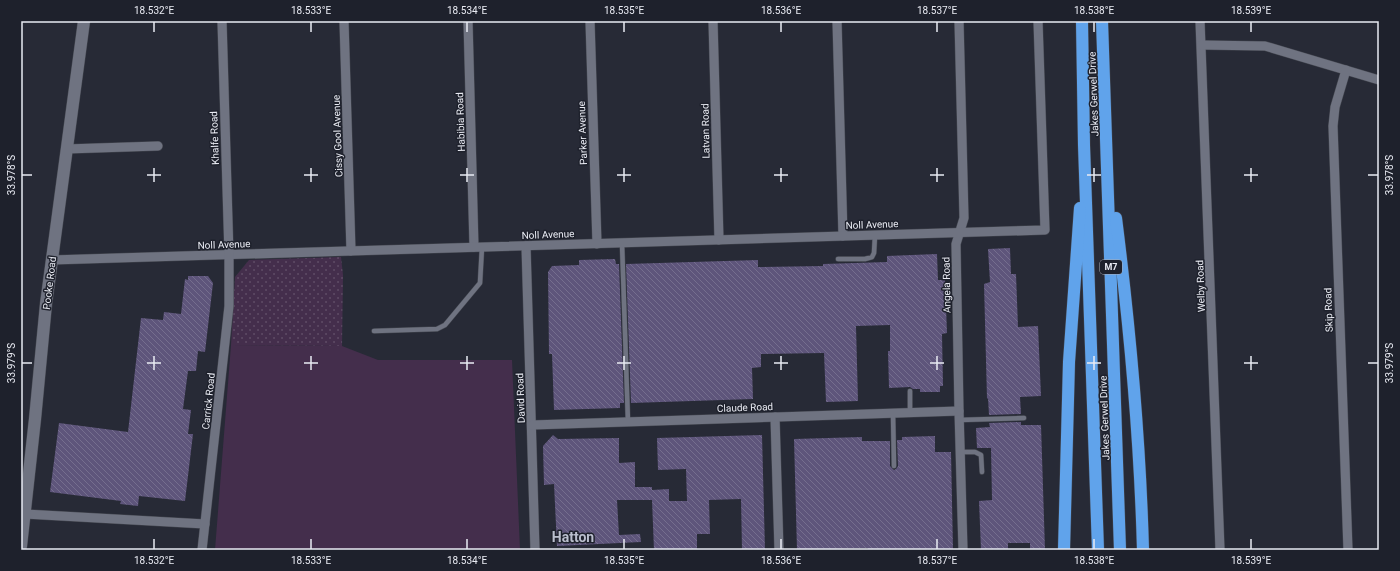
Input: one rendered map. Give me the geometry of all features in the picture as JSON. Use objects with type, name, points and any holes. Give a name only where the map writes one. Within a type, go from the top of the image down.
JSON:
[{"type":"highway","name":"Jakes Gerwel Drive","points":[[1082,21],[1084,145],[1098,550]]},
{"type":"highway","name":"Jakes Gerwel Drive","points":[[1102,21],[1120,550]]},
{"type":"highway","points":[[1106,142],[1132,362],[1142,507],[1143,550]]},
{"type":"highway","points":[[1064,550],[1069,362],[1084,145]]},
{"type":"street","name":"Pooke Road","points":[[21,546],[51,260],[84,21]]},
{"type":"street","name":"Khalfe Road","points":[[222,21],[229,255]]},
{"type":"street","name":"Cissy Gool Avenue","points":[[344,21],[351,251]]},
{"type":"street","name":"Habibia Road","points":[[468,21],[478,247]]},
{"type":"street","name":"Parker Avenue","points":[[590,21],[597,244]]},
{"type":"street","name":"Latvan Road","points":[[713,21],[719,240]]},
{"type":"street","points":[[836,21],[843,236]]},
{"type":"street","name":"Angela Road","points":[[959,21],[964,218],[956,244],[963,550]]},
{"type":"street","name":"Noll Avenue","points":[[51,260],[1045,230],[1038,21]]},
{"type":"street","name":"Welby Road","points":[[1200,21],[1220,550]]},
{"type":"street","points":[[1202,45],[1265,46],[1379,80]]},
{"type":"street","name":"Skip Road","points":[[1346,70],[1335,107],[1333,126],[1348,550]]},
{"type":"street","points":[[66,149],[158,146]]},
{"type":"street","name":"David Road","points":[[526,246],[535,550]]},
{"type":"street","name":"Carrick Road","points":[[202,550],[228,313],[229,255]]},
{"type":"street","name":"Claude Road","points":[[532,425],[893,413],[959,416]]},
{"type":"street","points":[[775,417],[779,550]]},
{"type":"street","points":[[25,514],[205,524]]},
{"type":"lane","points":[[838,259],[865,259],[872,256],[874,253],[875,235]]},
{"type":"lane","points":[[622,243],[628,422]]},
{"type":"lane","points":[[374,331],[437,330],[445,325],[480,283],[478,247]]},
{"type":"lane","points":[[910,391],[910,413]]},
{"type":"lane","points":[[893,413],[894,466]]},
{"type":"lane","points":[[959,416],[1024,418]]},
{"type":"lane","points":[[960,452],[975,452],[981,455],[982,472]]},
{"type":"shaded area","points":[[341,257],[343,275],[342,346],[231,345],[235,277],[249,260]]},
{"type":"shaded area","points":[[231,345],[342,346],[378,360],[512,360],[520,550],[215,550]]},
{"type":"building","points":[[1010,248],[1011,274],[1016,274],[1018,327],[1038,326],[1041,396],[1020,397],[1021,414],[989,415],[988,398],[987,399],[984,284],[990,282],[988,249]]},
{"type":"building","points":[[937,254],[938,280],[945,280],[947,333],[942,334],[943,386],[940,386],[940,392],[920,392],[920,389],[913,389],[910,387],[889,388],[888,351],[890,351],[890,325],[856,326],[858,401],[826,402],[824,353],[761,354],[761,367],[752,368],[753,399],[631,403],[626,264],[758,260],[758,267],[823,266],[823,264],[887,262],[887,256]]},
{"type":"building","points":[[615,259],[616,264],[619,264],[624,403],[620,403],[620,408],[554,410],[552,354],[549,354],[548,272],[552,266],[579,265],[579,260]]},
{"type":"building","points":[[188,276],[208,276],[213,283],[205,352],[198,351],[196,371],[188,371],[183,409],[191,410],[188,434],[193,434],[185,501],[139,496],[138,506],[120,504],[121,501],[50,492],[59,423],[128,432],[141,318],[163,320],[164,312],[181,314],[185,279],[188,280]]},
{"type":"building","points":[[1021,422],[1021,425],[1041,425],[1045,550],[1030,550],[1030,543],[1008,543],[1008,550],[981,550],[979,501],[992,500],[991,448],[977,448],[976,428],[990,427],[989,423]]},
{"type":"building","points":[[553,435],[558,439],[619,438],[619,463],[635,462],[635,487],[652,487],[652,490],[669,489],[669,501],[687,501],[686,469],[658,470],[657,438],[762,435],[765,550],[742,550],[741,499],[709,500],[710,534],[697,534],[697,550],[654,550],[652,500],[617,500],[619,535],[640,534],[641,542],[557,546],[554,484],[544,485],[543,446]]},
{"type":"building","points":[[935,436],[935,452],[951,452],[953,550],[868,550],[868,548],[797,550],[794,439],[862,437],[862,441],[890,441],[890,466],[894,470],[898,466],[897,440],[902,440],[902,437]]},
{"type":"district","name":"Hatton","points":[[573,537]]}]
